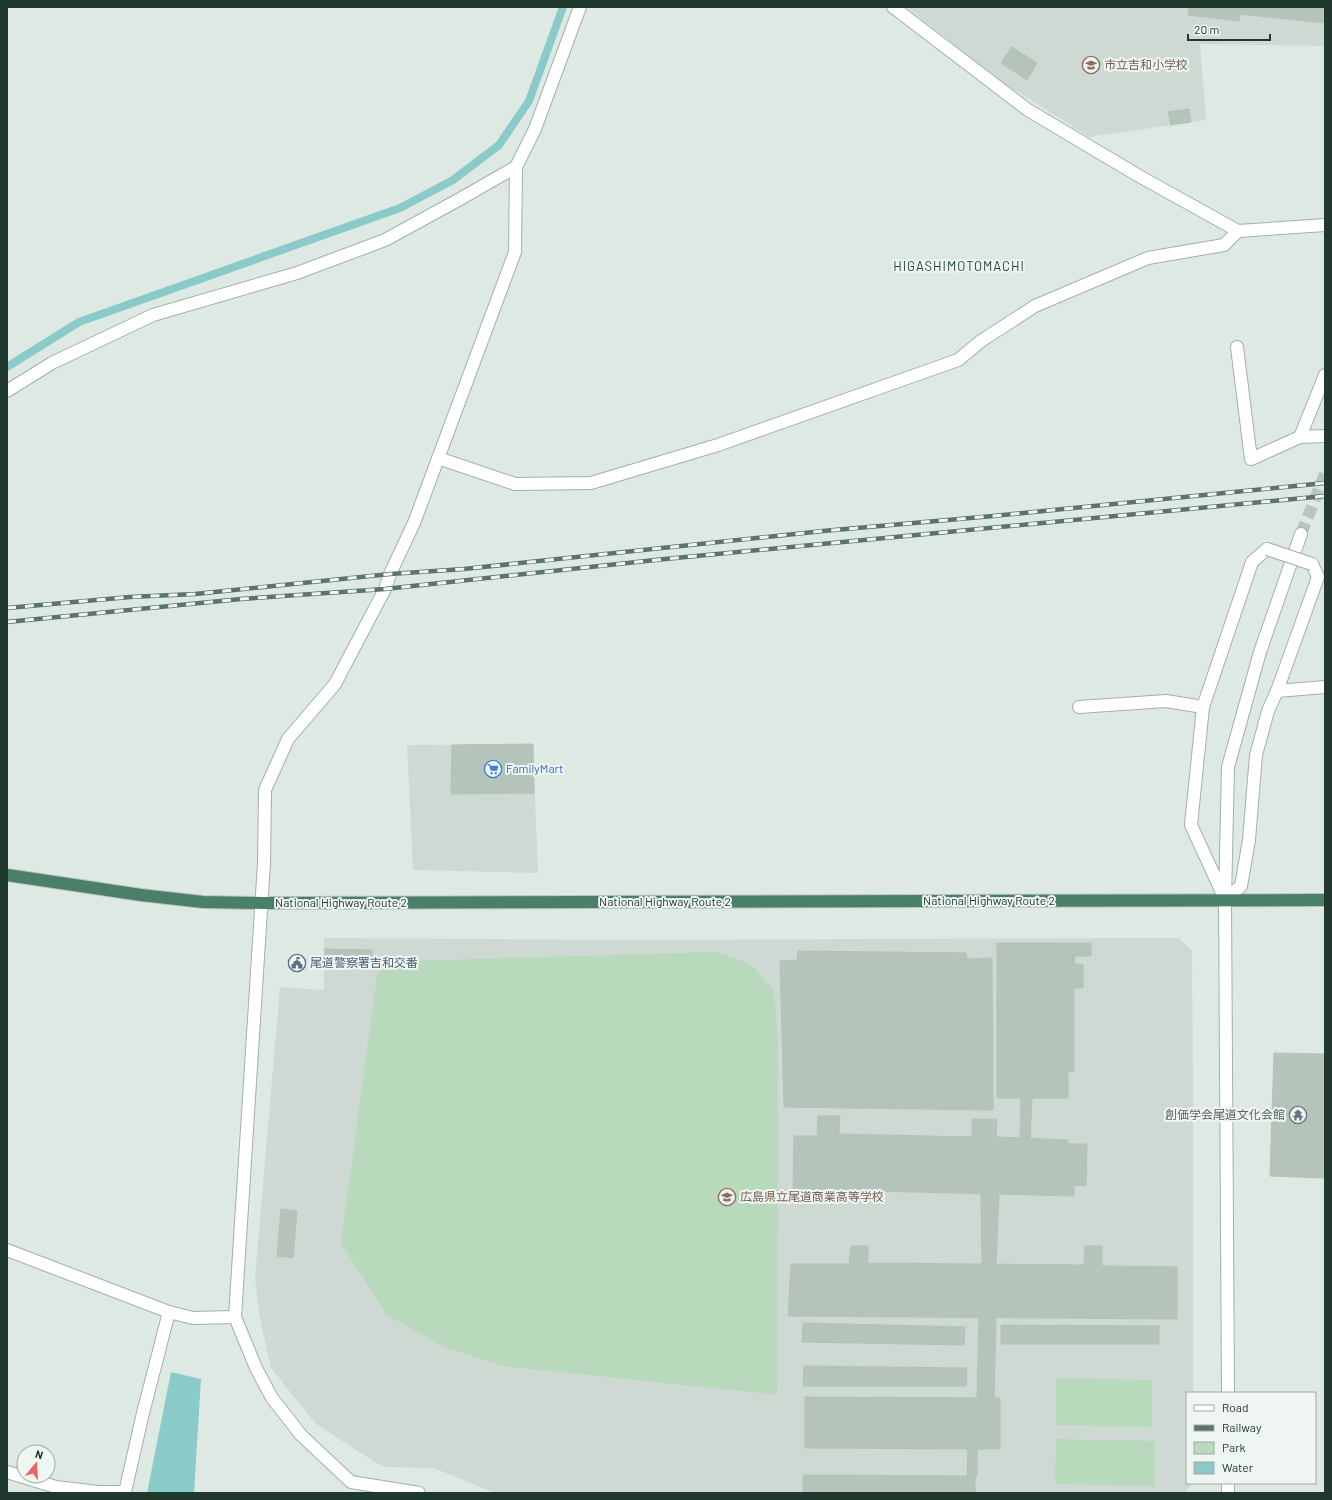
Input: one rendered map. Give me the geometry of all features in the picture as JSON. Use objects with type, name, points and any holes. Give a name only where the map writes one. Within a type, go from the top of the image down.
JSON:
[{"type":"highway","name":"National Highway Route 2","points":[[7,875],[156,897],[203,902],[1325,900]]},
{"type":"street","points":[[419,1493],[351,1482],[301,1435],[272,1398],[256,1368],[235,1317],[262,903],[265,790],[288,739],[335,684],[381,596],[414,523],[515,252],[516,167],[535,129],[580,7]]},
{"type":"street","points":[[893,7],[1028,110],[1139,176],[1238,231],[1325,225]]},
{"type":"street","points":[[7,391],[52,363],[153,315],[297,273],[385,240],[516,167]]},
{"type":"street","points":[[438,458],[515,484],[591,483],[718,445],[958,360],[981,341],[1035,306],[1148,258],[1224,245],[1238,231]]},
{"type":"street","points":[[1237,347],[1251,459],[1300,437],[1325,436]]},
{"type":"street","points":[[1300,437],[1325,375]]},
{"type":"street","points":[[1228,1392],[1225,899],[1228,767],[1260,652],[1301,534]]},
{"type":"street","points":[[1267,549],[1312,564],[1318,577],[1277,691],[1268,710],[1256,755],[1249,840],[1241,886],[1225,899],[1191,825],[1203,707],[1252,562],[1267,549]]},
{"type":"street","points":[[1277,691],[1325,687]]},
{"type":"street","points":[[1079,707],[1166,701],[1203,707]]},
{"type":"street","points":[[7,1250],[169,1312],[193,1318],[235,1317]]},
{"type":"street","points":[[7,1472],[56,1487],[98,1492],[125,1492],[143,1413],[169,1312]]},
{"type":"shaded area","name":"市立吉和小学校","points":[[906,7],[1325,7],[1325,46],[1200,44],[1206,120],[1089,137],[1004,83]]},
{"type":"shaded area","points":[[533,744],[538,873],[413,870],[407,745]]},
{"type":"shaded area","name":"広島県立尾道商業高等学校","points":[[324,938],[620,940],[1179,938],[1192,951],[1193,1392],[1186,1392],[1186,1484],[1192,1484],[1184,1493],[495,1493],[434,1468],[385,1467],[380,1465],[315,1423],[271,1368],[259,1314],[255,1278],[280,987],[324,990]]},
{"type":"green space","points":[[716,952],[749,963],[774,990],[778,1044],[777,1395],[503,1366],[444,1347],[387,1315],[341,1243],[379,962]]},
{"type":"green space","points":[[1056,1378],[1152,1380],[1152,1427],[1056,1425]]},
{"type":"green space","points":[[1056,1439],[1155,1441],[1154,1486],[1055,1484]]},
{"type":"water","points":[[171,1372],[201,1379],[194,1493],[147,1493]]},
{"type":"building","points":[[1189,7],[1325,7],[1325,23],[1240,14],[1239,21],[1188,15]]},
{"type":"building","points":[[1012,47],[1037,63],[1027,80],[1001,63]]},
{"type":"building","points":[[1189,109],[1191,122],[1171,125],[1168,112]]},
{"type":"building","name":"FamilyMart","points":[[533,744],[534,793],[451,794],[452,745]]},
{"type":"building","points":[[997,943],[1091,943],[1091,956],[1075,956],[1074,964],[1083,964],[1083,988],[1074,988],[1074,1072],[1068,1072],[1068,1098],[997,1098]]},
{"type":"building","points":[[325,949],[372,950],[372,967],[325,966]]},
{"type":"building","points":[[798,951],[966,953],[967,959],[992,958],[993,1110],[784,1107],[780,961],[797,960]]},
{"type":"building","name":"創価学会尾道文化会館","points":[[1274,1053],[1325,1054],[1325,1178],[1270,1176]]},
{"type":"building","points":[[1021,1098],[1032,1098],[1030,1139],[1020,1138]]},
{"type":"building","points":[[818,1116],[840,1116],[839,1134],[972,1137],[972,1119],[997,1119],[996,1137],[1068,1140],[1068,1144],[1087,1144],[1086,1186],[1074,1185],[1074,1196],[793,1189],[794,1136],[817,1136]]},
{"type":"building","points":[[981,1193],[999,1194],[996,1264],[982,1264]]},
{"type":"building","points":[[281,1209],[297,1211],[293,1258],[277,1256]]},
{"type":"building","points":[[851,1246],[868,1246],[868,1263],[1084,1265],[1085,1246],[1102,1246],[1102,1266],[1177,1267],[1177,1319],[788,1316],[791,1264],[849,1264]]},
{"type":"building","points":[[979,1317],[996,1317],[994,1398],[977,1398]]},
{"type":"building","points":[[803,1323],[965,1327],[964,1345],[802,1342]]},
{"type":"building","points":[[1001,1325],[1159,1326],[1159,1344],[1001,1344]]},
{"type":"building","points":[[804,1366],[967,1368],[966,1386],[803,1386]]},
{"type":"building","points":[[805,1397],[1000,1398],[1000,1449],[805,1448]]},
{"type":"building","points":[[968,1449],[977,1449],[977,1476],[967,1476]]},
{"type":"building","points":[[803,1475],[975,1476],[975,1493],[803,1493]]},
{"type":"waterway","points":[[7,367],[79,322],[400,208],[453,180],[499,145],[529,101],[563,7]]},
{"type":"tunnel","points":[[1301,534],[1325,474]]},
{"type":"railway","points":[[7,608],[130,597],[195,594],[390,574],[464,569],[823,531],[993,516],[1325,483]]},
{"type":"railway","points":[[7,622],[241,599],[385,589],[665,559],[1325,496]]},
{"type":"place","name":"市立吉和小学校","points":[[1091,65]]},
{"type":"place","name":"FamilyMart","points":[[493,769]]},
{"type":"place","name":"尾道警察署吉和交番","points":[[297,963]]},
{"type":"place","name":"創価学会尾道文化会館","points":[[1298,1115]]},
{"type":"place","name":"広島県立尾道商業高等学校","points":[[727,1197]]},
{"type":"district","name":"HIGASHIMOTOMACHI","points":[[959,266]]}]
